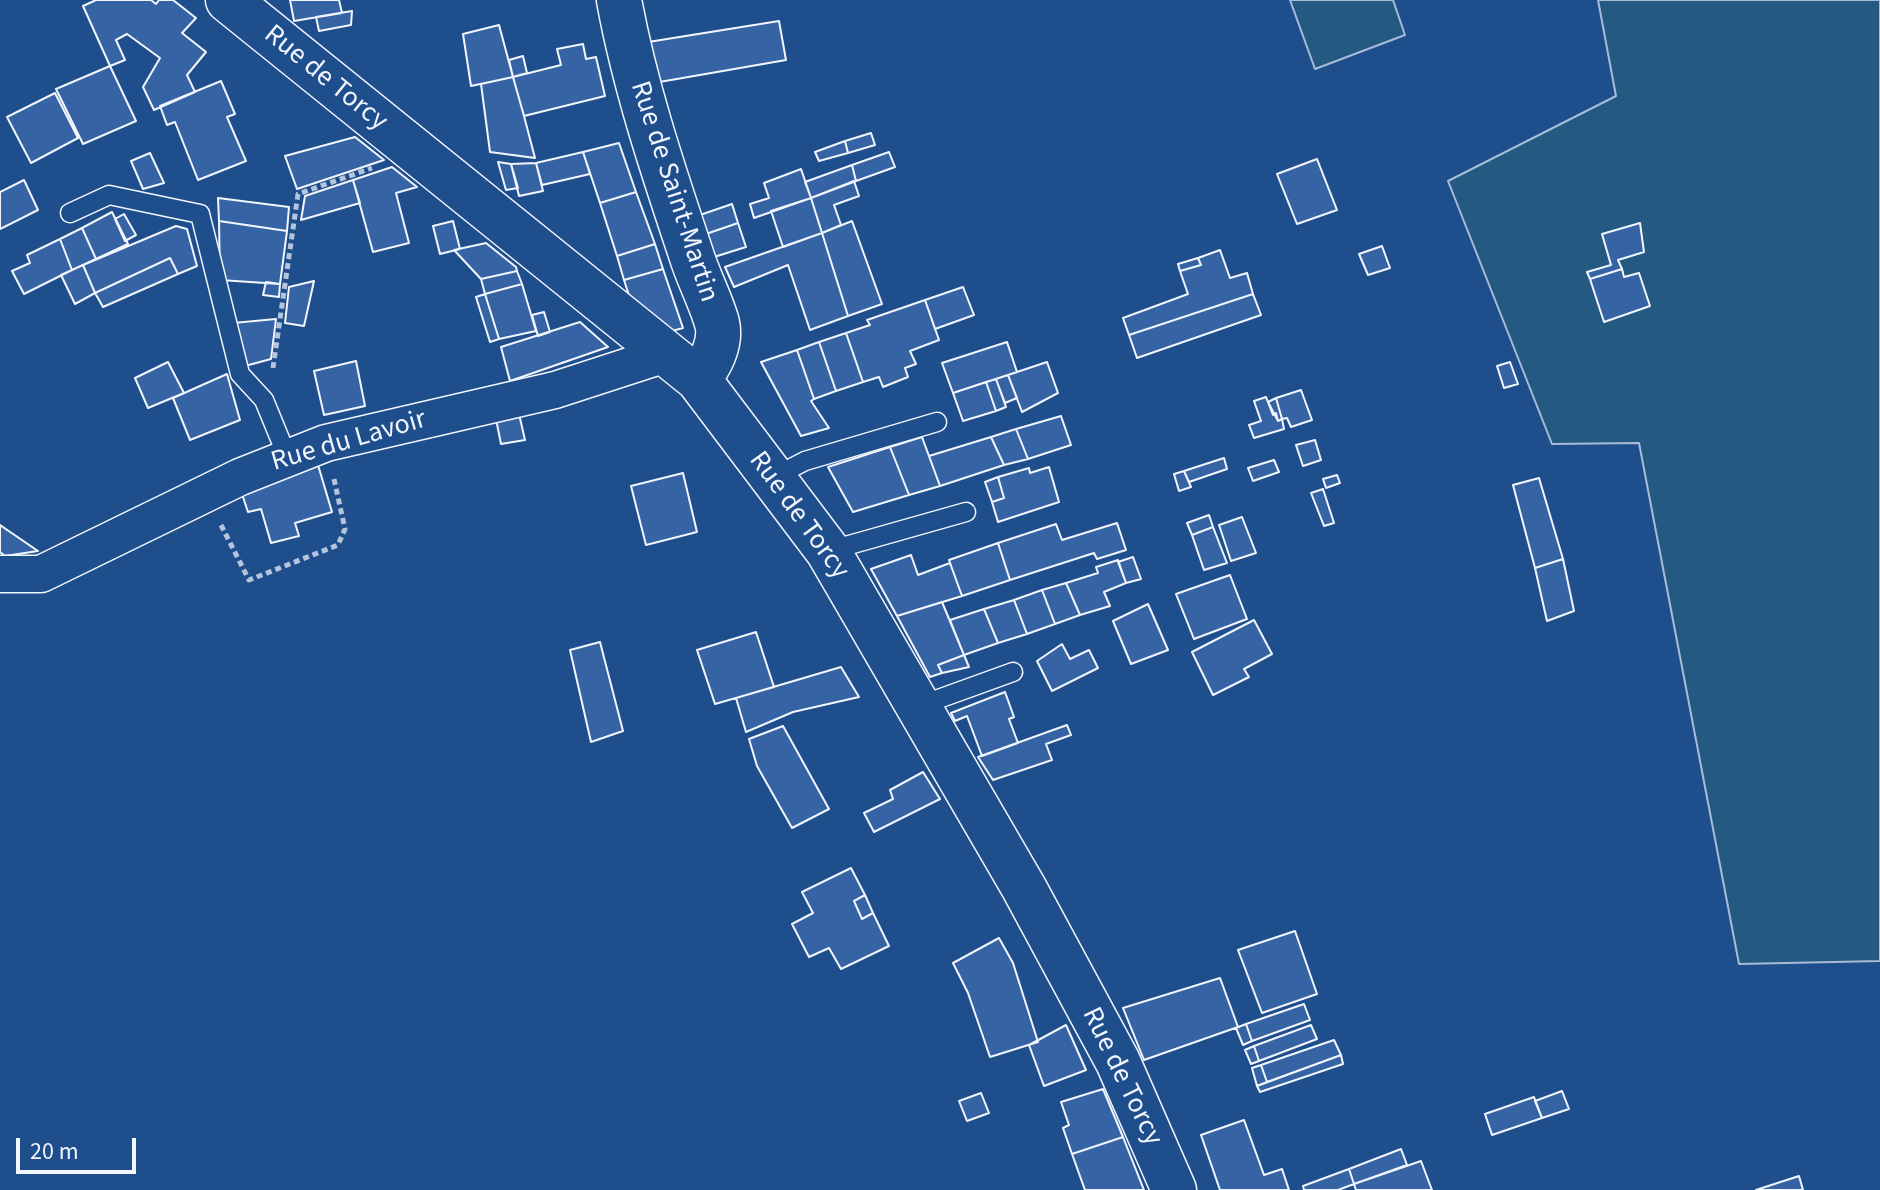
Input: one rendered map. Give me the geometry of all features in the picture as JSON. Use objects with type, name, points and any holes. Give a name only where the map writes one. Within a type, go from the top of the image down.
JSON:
[{"type":"street","name":"Rue de Torcy","points":[[228,0],[682,366],[772,478],[828,551],[1024,888],[1118,1062],[1174,1190]]},
{"type":"street","name":"Rue de Saint-Martin","points":[[619,0],[630,61],[652,136],[705,298],[718,326],[712,362],[682,366]]},
{"type":"street","name":"Rue du Lavoir","points":[[0,574],[41,574],[287,456],[326,443],[555,390],[682,366]]},
{"type":"lane","points":[[70,213],[109,195],[200,214],[240,374],[264,400],[287,456]]},
{"type":"lane","points":[[772,478],[805,461],[937,422]]},
{"type":"lane","points":[[828,551],[966,512]]},
{"type":"lane","points":[[919,706],[1013,672]]},
{"type":"path","points":[[264,400],[278,351],[298,194],[416,152]]},
{"type":"path","points":[[206,495],[249,580],[338,545],[345,529],[326,443]]},
{"type":"shaded area","points":[[1290,0],[1393,0],[1405,35],[1315,69]]},
{"type":"shaded area","points":[[1598,0],[1880,0],[1880,961],[1739,964],[1639,443],[1552,444],[1448,181],[1616,96]]},
{"type":"building","points":[[96,0],[151,0],[156,4],[159,0],[173,0],[196,18],[182,33],[206,52],[187,75],[195,92],[154,110],[143,87],[160,58],[127,34],[116,40],[125,60],[110,66],[83,6]]},
{"type":"building","points":[[290,0],[339,0],[342,13],[294,21]]},
{"type":"building","points":[[352,11],[351,25],[319,31],[316,17]]},
{"type":"building","points":[[779,21],[786,60],[648,84],[642,43]]},
{"type":"building","points":[[499,25],[513,77],[471,86],[463,34]]},
{"type":"building","points":[[583,44],[586,59],[596,57],[605,96],[524,116],[513,77],[561,65],[557,49]]},
{"type":"building","points":[[523,56],[527,73],[513,77],[509,60]]},
{"type":"building","points":[[110,66],[136,121],[83,144],[56,89]]},
{"type":"building","points":[[513,77],[535,158],[490,152],[481,84]]},
{"type":"building","points":[[221,81],[235,114],[227,117],[246,161],[198,180],[175,122],[167,125],[160,106]]},
{"type":"building","points":[[55,93],[78,138],[31,163],[7,117]]},
{"type":"building","points":[[871,133],[875,145],[848,153],[845,141]]},
{"type":"building","points":[[355,137],[384,160],[297,189],[285,156]]},
{"type":"building","points":[[845,141],[848,153],[819,161],[815,152]]},
{"type":"building","points":[[619,143],[636,192],[600,203],[583,152]]},
{"type":"building","points":[[583,152],[590,174],[542,185],[536,163]]},
{"type":"building","points":[[889,152],[895,167],[856,181],[852,165]]},
{"type":"building","points":[[150,153],[164,183],[143,189],[131,161]]},
{"type":"building","points":[[1317,159],[1337,210],[1297,224],[1277,174]]},
{"type":"building","points":[[498,162],[511,164],[518,188],[506,190]]},
{"type":"building","points":[[536,163],[543,191],[519,196],[511,164]]},
{"type":"building","points":[[852,165],[856,181],[811,198],[805,182]]},
{"type":"building","points":[[392,167],[417,187],[396,193],[409,243],[373,252],[353,180]]},
{"type":"building","points":[[801,169],[811,198],[754,218],[750,204],[769,198],[764,183]]},
{"type":"building","points":[[24,180],[38,210],[0,229],[0,192]]},
{"type":"building","points":[[353,180],[360,203],[301,220],[305,196]]},
{"type":"building","points":[[854,181],[859,196],[834,205],[841,225],[822,233],[811,198]]},
{"type":"building","points":[[636,192],[655,244],[617,256],[600,203]]},
{"type":"building","points":[[218,198],[289,207],[287,231],[219,221]]},
{"type":"building","points":[[811,198],[822,233],[783,247],[771,211]]},
{"type":"building","points":[[732,204],[738,223],[706,234],[700,215]]},
{"type":"building","points":[[112,212],[128,244],[96,259],[82,228]]},
{"type":"building","points":[[124,214],[136,235],[125,241],[115,219]]},
{"type":"building","points":[[219,221],[287,231],[280,284],[220,280]]},
{"type":"building","points":[[453,221],[460,249],[440,254],[433,226]]},
{"type":"building","points":[[852,221],[882,304],[848,316],[822,233]]},
{"type":"building","points":[[738,223],[746,247],[714,257],[706,234]]},
{"type":"building","points":[[1640,223],[1644,252],[1618,260],[1622,269],[1590,279],[1587,272],[1611,265],[1602,234]]},
{"type":"building","points":[[176,226],[187,229],[197,266],[178,274],[170,258],[95,293],[83,265]]},
{"type":"building","points":[[82,228],[96,259],[72,270],[60,239]]},
{"type":"building","points":[[822,233],[848,316],[810,330],[788,265],[734,287],[725,267]]},
{"type":"building","points":[[60,239],[72,270],[24,294],[12,271],[30,263],[27,255]]},
{"type":"building","points":[[486,243],[517,271],[481,279],[454,250]]},
{"type":"building","points":[[655,244],[663,269],[624,280],[617,256]]},
{"type":"building","points":[[1382,246],[1390,268],[1368,275],[1359,254]]},
{"type":"building","points":[[1220,250],[1230,278],[1247,273],[1253,294],[1129,335],[1123,318],[1188,294],[1180,271],[1201,265],[1198,258]]},
{"type":"building","points":[[170,258],[178,274],[103,307],[95,293]]},
{"type":"building","points":[[1198,258],[1201,265],[1180,271],[1178,264]]},
{"type":"building","points":[[83,265],[95,293],[75,304],[61,275]]},
{"type":"building","points":[[663,269],[683,328],[668,332],[632,305],[624,280]]},
{"type":"building","points":[[1622,269],[1624,277],[1639,273],[1650,306],[1604,322],[1590,279]]},
{"type":"building","points":[[517,271],[522,284],[485,294],[481,279]]},
{"type":"building","points":[[314,281],[304,326],[285,323],[289,287]]},
{"type":"building","points":[[266,282],[280,284],[279,297],[263,295]]},
{"type":"building","points":[[522,284],[536,331],[499,339],[485,294]]},
{"type":"building","points":[[963,287],[974,315],[935,329],[925,300]]},
{"type":"building","points":[[485,294],[499,339],[490,342],[476,297]]},
{"type":"building","points":[[1253,294],[1261,315],[1137,358],[1129,335]]},
{"type":"building","points":[[925,300],[939,340],[910,351],[916,364],[905,368],[908,377],[883,387],[879,377],[863,382],[846,333],[870,325],[867,320]]},
{"type":"building","points":[[544,312],[550,332],[538,336],[532,315]]},
{"type":"building","points":[[276,319],[271,359],[245,366],[233,323]]},
{"type":"building","points":[[580,322],[608,347],[510,381],[501,347]]},
{"type":"building","points":[[846,333],[863,382],[836,391],[819,342]]},
{"type":"building","points":[[819,342],[836,391],[814,399],[797,350]]},
{"type":"building","points":[[1007,342],[1017,372],[953,393],[942,363]]},
{"type":"building","points":[[797,350],[814,399],[811,401],[829,428],[801,436],[761,362]]},
{"type":"building","points":[[356,361],[365,406],[324,415],[314,371]]},
{"type":"building","points":[[168,362],[184,393],[148,408],[135,378]]},
{"type":"building","points":[[1047,362],[1058,393],[1022,412],[1008,375]]},
{"type":"building","points":[[1510,362],[1518,384],[1504,388],[1497,366]]},
{"type":"building","points":[[227,374],[240,420],[190,440],[173,398]]},
{"type":"building","points":[[1008,375],[1017,398],[1005,403],[996,379]]},
{"type":"building","points":[[996,379],[1006,407],[996,411],[986,382]]},
{"type":"building","points":[[986,382],[996,411],[963,421],[953,393]]},
{"type":"building","points":[[1301,390],[1312,420],[1291,427],[1287,418],[1282,419],[1276,398]]},
{"type":"building","points":[[1266,397],[1273,415],[1276,413],[1278,421],[1282,419],[1284,429],[1254,438],[1249,425],[1261,421],[1254,401]]},
{"type":"building","points":[[1276,398],[1282,419],[1278,421],[1268,402]]},
{"type":"building","points":[[519,414],[525,440],[501,444],[496,419]]},
{"type":"building","points":[[1061,416],[1071,445],[1028,459],[1016,429]]},
{"type":"building","points":[[1016,429],[1028,459],[1004,465],[991,437]]},
{"type":"building","points":[[922,437],[940,486],[909,495],[890,447]]},
{"type":"building","points":[[991,437],[1004,465],[940,486],[929,456]]},
{"type":"building","points":[[1315,440],[1321,460],[1303,466],[1296,445]]},
{"type":"building","points":[[890,447],[909,495],[853,512],[828,467]]},
{"type":"building","points":[[1224,458],[1227,469],[1189,482],[1184,471]]},
{"type":"building","points":[[1274,460],[1279,472],[1253,481],[1248,468]]},
{"type":"building","points":[[318,465],[332,512],[295,523],[299,536],[271,543],[261,509],[248,512],[241,491]]},
{"type":"building","points":[[1049,467],[1059,502],[998,522],[992,502],[1004,498],[998,477],[1029,468],[1030,473]]},
{"type":"building","points":[[1184,471],[1191,487],[1179,491],[1174,474]]},
{"type":"building","points":[[683,473],[697,532],[646,545],[631,486]]},
{"type":"building","points":[[1337,475],[1340,483],[1326,488],[1323,479]]},
{"type":"building","points":[[998,477],[1004,498],[992,502],[985,482]]},
{"type":"building","points":[[1539,478],[1563,559],[1535,568],[1513,485]]},
{"type":"building","points":[[1323,489],[1334,523],[1324,526],[1311,493]]},
{"type":"building","points":[[1209,515],[1213,527],[1192,535],[1187,523]]},
{"type":"building","points":[[1242,517],[1256,553],[1231,561],[1219,525]]},
{"type":"building","points":[[1117,523],[1126,550],[1097,559],[1094,553],[1010,580],[998,543],[1056,524],[1062,540]]},
{"type":"building","points":[[0,525],[38,551],[5,556],[0,552]]},
{"type":"building","points":[[1213,527],[1227,563],[1204,570],[1192,535]]},
{"type":"building","points":[[998,543],[1010,580],[962,596],[949,560]]},
{"type":"building","points":[[911,555],[918,575],[950,563],[962,596],[897,616],[871,569]]},
{"type":"building","points":[[1133,557],[1141,579],[1126,583],[1118,562]]},
{"type":"building","points":[[1563,559],[1574,611],[1547,621],[1535,568]]},
{"type":"building","points":[[1118,560],[1126,583],[1104,592],[1110,606],[1080,615],[1066,583],[1098,573],[1096,567]]},
{"type":"building","points":[[1230,575],[1247,619],[1194,639],[1176,594]]},
{"type":"building","points":[[1066,583],[1080,615],[1055,624],[1042,590]]},
{"type":"building","points":[[1042,590],[1055,624],[1027,634],[1014,600]]},
{"type":"building","points":[[1014,600],[1027,634],[998,643],[984,609]]},
{"type":"building","points":[[942,602],[964,655],[938,665],[942,673],[930,677],[897,616]]},
{"type":"building","points":[[1148,604],[1168,650],[1131,664],[1113,621]]},
{"type":"building","points":[[984,609],[998,643],[964,655],[950,620]]},
{"type":"building","points":[[1254,620],[1272,654],[1244,669],[1249,677],[1213,695],[1192,652]]},
{"type":"building","points":[[756,632],[774,687],[715,704],[697,650]]},
{"type":"building","points":[[600,642],[623,731],[591,742],[570,650]]},
{"type":"building","points":[[1062,644],[1070,659],[1089,650],[1098,668],[1052,691],[1037,661]]},
{"type":"building","points":[[964,655],[969,667],[942,673],[938,665]]},
{"type":"building","points":[[841,667],[859,697],[793,712],[746,732],[736,698]]},
{"type":"building","points":[[1005,692],[1014,717],[1009,719],[1018,743],[982,756],[967,716],[955,721],[951,713]]},
{"type":"building","points":[[1067,725],[1071,735],[1046,744],[1052,760],[993,780],[978,757]]},
{"type":"building","points":[[783,726],[829,809],[792,828],[757,766],[749,739]]},
{"type":"building","points":[[923,772],[940,799],[874,832],[864,813],[893,799],[890,790]]},
{"type":"building","points":[[851,868],[865,895],[854,901],[862,919],[873,913],[889,946],[841,969],[829,948],[809,957],[792,924],[813,913],[802,892]]},
{"type":"building","points":[[865,895],[873,913],[862,919],[854,901]]},
{"type":"building","points":[[1295,931],[1317,994],[1262,1013],[1238,950]]},
{"type":"building","points":[[999,938],[1013,963],[1038,1042],[990,1057],[968,993],[953,963]]},
{"type":"building","points":[[1220,978],[1238,1027],[1144,1060],[1123,1008]]},
{"type":"building","points":[[1304,1004],[1310,1020],[1252,1041],[1246,1024]]},
{"type":"building","points":[[1246,1024],[1252,1041],[1243,1045],[1236,1028]]},
{"type":"building","points":[[1066,1025],[1086,1070],[1044,1086],[1029,1045]]},
{"type":"building","points":[[1311,1025],[1317,1039],[1259,1061],[1254,1046]]},
{"type":"building","points":[[1334,1040],[1341,1055],[1267,1082],[1261,1065]]},
{"type":"building","points":[[1254,1046],[1259,1061],[1251,1064],[1245,1050]]},
{"type":"building","points":[[1341,1055],[1343,1064],[1260,1092],[1257,1086]]},
{"type":"building","points":[[1261,1065],[1267,1082],[1257,1086],[1252,1068]]},
{"type":"building","points":[[1103,1089],[1123,1137],[1072,1154],[1063,1128],[1069,1125],[1061,1102]]},
{"type":"building","points":[[1562,1091],[1569,1109],[1542,1118],[1535,1101]]},
{"type":"building","points":[[981,1093],[989,1113],[967,1121],[959,1101]]},
{"type":"building","points":[[1534,1097],[1542,1118],[1492,1135],[1485,1114]]},
{"type":"building","points":[[1244,1120],[1264,1175],[1282,1169],[1289,1190],[1220,1190],[1201,1135]]},
{"type":"building","points":[[1123,1137],[1144,1190],[1085,1190],[1072,1154]]},
{"type":"building","points":[[1401,1149],[1407,1165],[1354,1184],[1349,1169]]},
{"type":"building","points":[[1421,1161],[1432,1190],[1356,1190],[1354,1184]]},
{"type":"building","points":[[1349,1169],[1354,1184],[1338,1190],[1304,1190],[1303,1186]]},
{"type":"building","points":[[1799,1176],[1803,1190],[1756,1190]]}]
